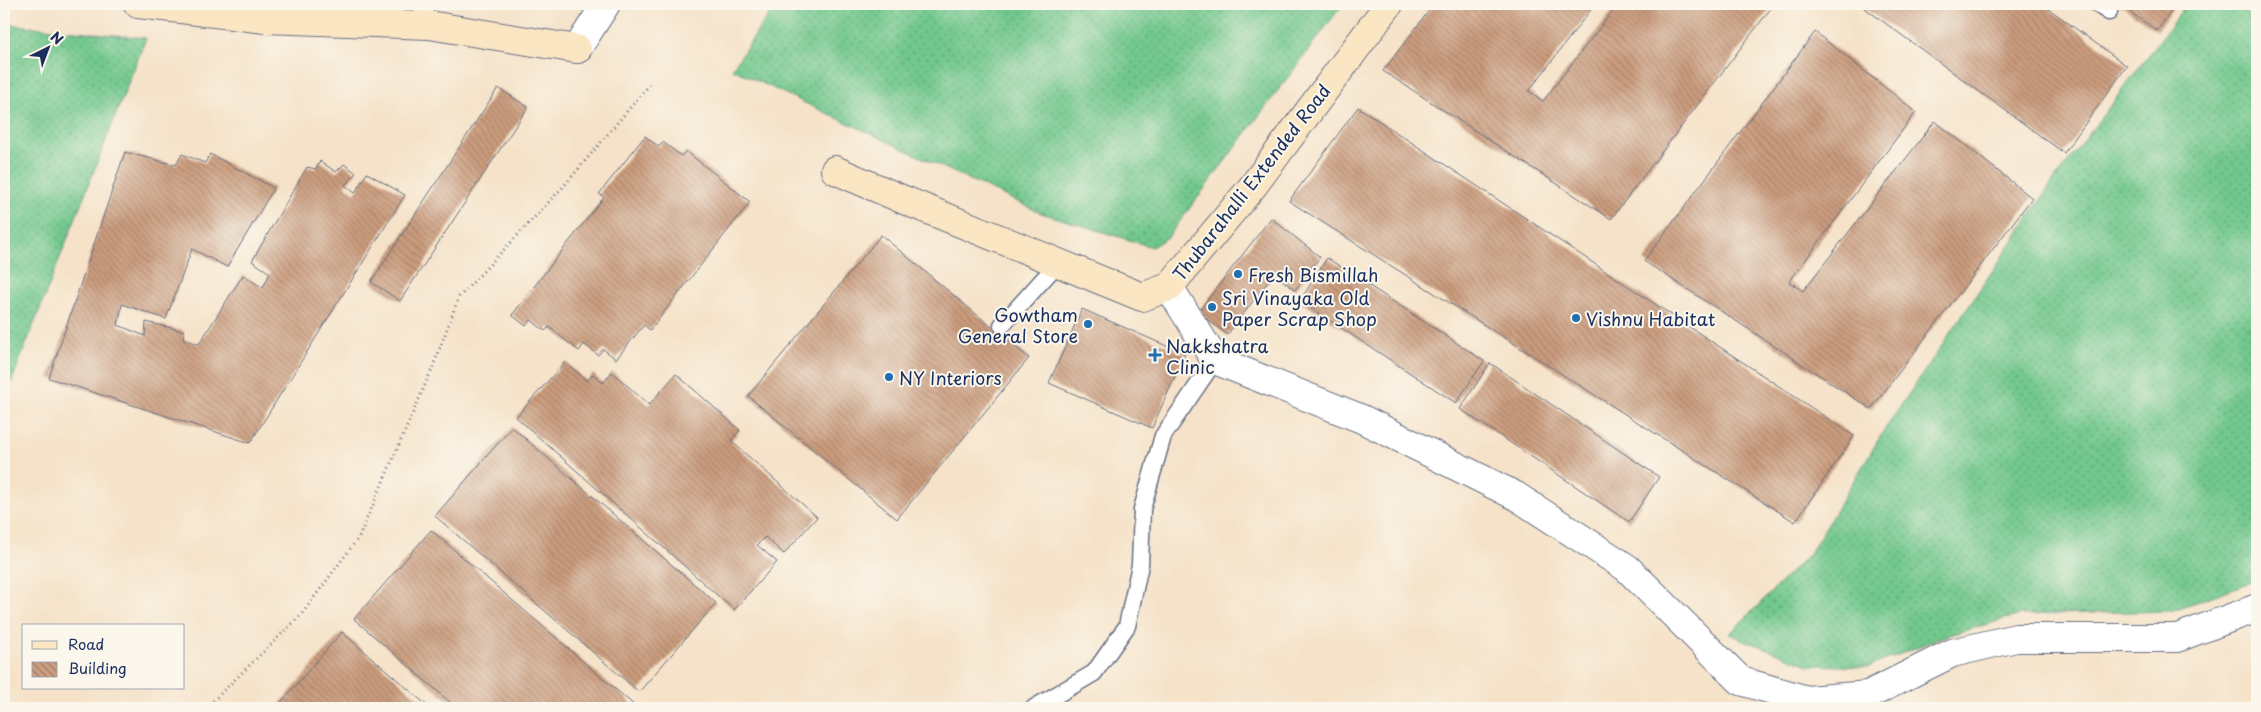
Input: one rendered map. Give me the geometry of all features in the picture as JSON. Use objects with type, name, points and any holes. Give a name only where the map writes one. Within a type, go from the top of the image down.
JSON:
[{"type":"street","points":[[138,4],[265,19],[425,14],[577,49],[606,4]]},
{"type":"street","name":"Thubarahalli Extended Road","points":[[834,170],[1142,297],[1169,287],[1253,186],[1388,4]]},
{"type":"street","points":[[1169,287],[1215,360],[1362,419],[1516,496],[1628,568],[1741,681],[1807,700],[1868,695],[1952,653],[2016,638],[2177,638],[2257,608]]},
{"type":"lane","points":[[1002,325],[1058,263]]},
{"type":"lane","points":[[1034,708],[1094,672],[1127,626],[1140,565],[1142,510],[1163,436],[1215,360]]},
{"type":"path","points":[[206,708],[301,615],[359,537],[432,369],[458,297],[564,186],[650,84]]},
{"type":"green space","points":[[776,4],[1343,4],[1168,237],[1152,247],[1041,213],[732,69]]},
{"type":"green space","points":[[2187,4],[2257,4],[2257,580],[2171,611],[2020,615],[1939,638],[1869,667],[1808,665],[1729,634],[1810,553],[1883,432],[2054,180]]},
{"type":"green space","points":[[4,24],[146,38],[9,388],[4,385]]},
{"type":"building","points":[[1434,4],[1595,4],[1529,91],[1543,101],[1618,4],[1766,4],[1771,8],[1611,219],[1383,71]]},
{"type":"building","points":[[1859,4],[2042,4],[2127,66],[2064,153]]},
{"type":"building","points":[[2119,4],[2176,4],[2157,31]]},
{"type":"building","points":[[1815,32],[1916,112],[1789,282],[1803,291],[1935,121],[2032,198],[1871,409],[1644,261]]},
{"type":"building","points":[[498,88],[528,107],[400,301],[371,282]]},
{"type":"building","name":"Vishnu Habitat","points":[[1358,107],[1854,436],[1795,522],[1289,201]]},
{"type":"building","points":[[645,136],[659,147],[663,142],[681,156],[686,151],[750,202],[650,330],[644,325],[616,359],[603,349],[598,355],[584,344],[579,351],[549,327],[545,331],[531,320],[526,326],[512,315],[604,197],[599,194]]},
{"type":"building","points":[[125,152],[176,165],[182,154],[205,163],[210,154],[274,188],[227,267],[192,249],[166,319],[122,304],[118,325],[145,336],[146,322],[184,331],[183,339],[199,344],[243,275],[263,288],[270,273],[252,261],[307,167],[316,169],[320,161],[336,172],[344,164],[356,173],[345,185],[355,193],[367,173],[405,195],[250,443],[49,378]]},
{"type":"building","points":[[1271,218],[1320,257],[1295,290],[1274,274],[1227,335],[1198,312]]},
{"type":"building","name":"NY Interiors","points":[[881,235],[1029,358],[897,519],[748,396]]},
{"type":"building","points":[[1327,258],[1484,361],[1456,403],[1300,301]]},
{"type":"building","points":[[1082,309],[1185,354],[1152,428],[1049,383]]},
{"type":"building","points":[[565,362],[587,381],[593,374],[603,383],[612,372],[649,405],[676,374],[740,430],[731,441],[817,517],[784,554],[765,537],[757,545],[777,562],[734,610],[516,417]]},
{"type":"building","points":[[1490,363],[1659,477],[1629,522],[1460,409]]},
{"type":"building","points":[[512,427],[716,603],[639,692],[435,516]]},
{"type":"building","points":[[431,530],[635,706],[632,708],[457,708],[354,619]]},
{"type":"building","points":[[342,632],[430,708],[276,708]]},
{"type":"place","name":"Fresh Bismillah","points":[[1238,274]]},
{"type":"place","name":"Sri Vinayaka Old Paper Scrap Shop","points":[[1212,307]]},
{"type":"place","name":"Vishnu Habitat","points":[[1576,318]]},
{"type":"place","name":"Gowtham General Store","points":[[1088,324]]},
{"type":"place","name":"Nakkshatra Clinic","points":[[1155,355]]},
{"type":"place","name":"NY Interiors","points":[[889,377]]}]
